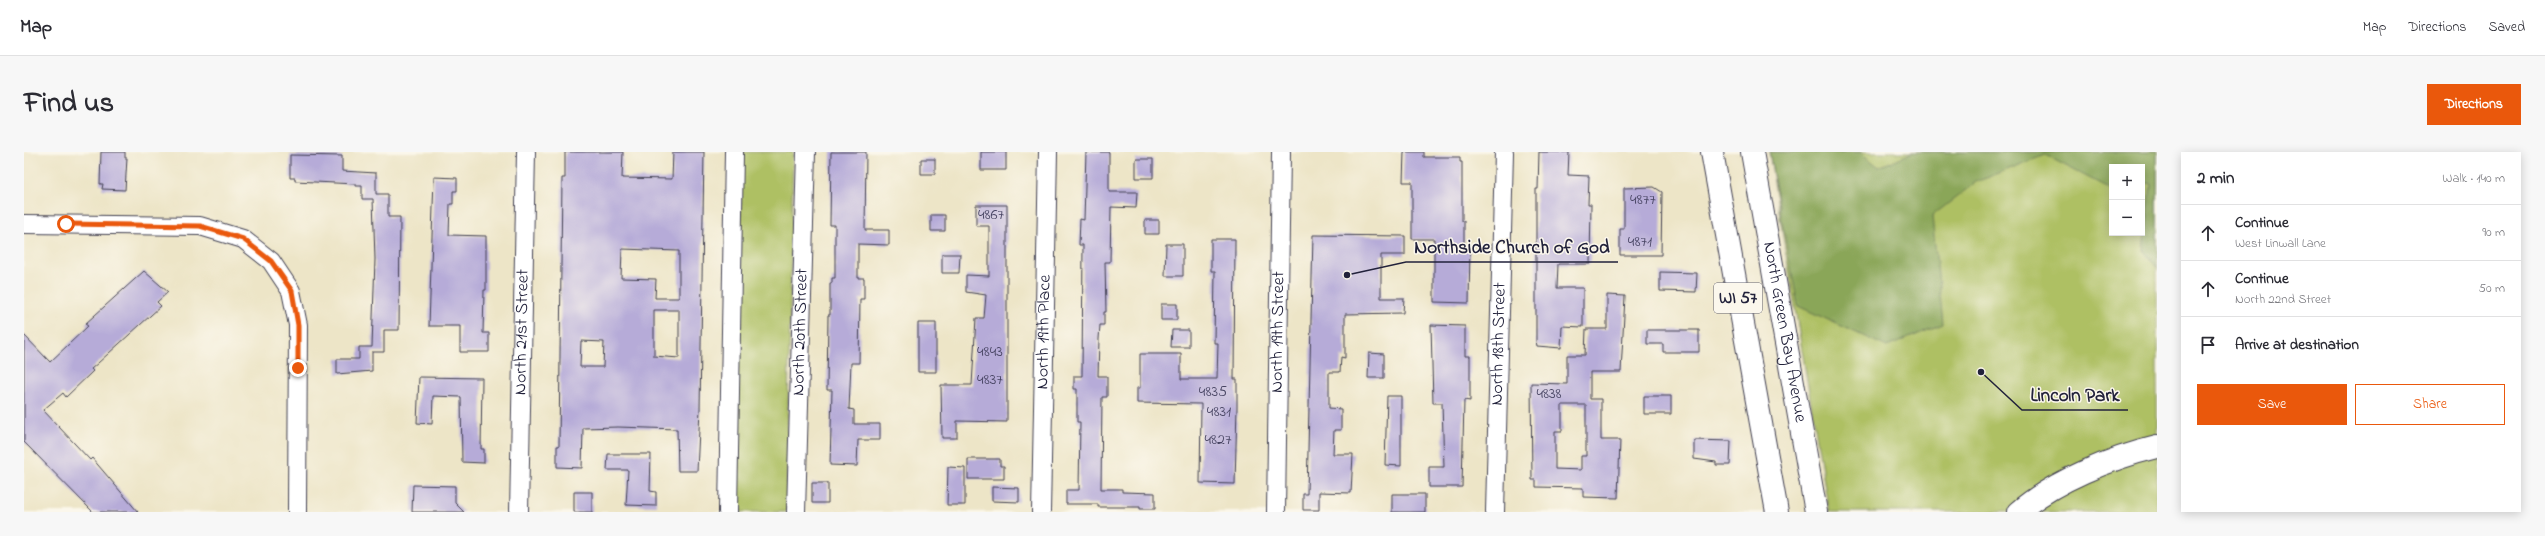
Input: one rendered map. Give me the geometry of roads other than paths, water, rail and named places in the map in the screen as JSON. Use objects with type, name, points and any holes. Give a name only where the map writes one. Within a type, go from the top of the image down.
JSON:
[{"type":"main road","name":"WI 57","points":[[1712,152],[1777,512]]},
{"type":"main road","name":"North Green Bay Avenue","points":[[1752,152],[1816,512]]},
{"type":"main road","points":[[2018,512],[2027,504],[2083,472],[2139,451],[2157,447]]},
{"type":"street","name":"North 21st Street","points":[[519,512],[526,152]]},
{"type":"street","points":[[728,512],[734,152]]},
{"type":"street","name":"North 20th Street","points":[[796,512],[806,152]]},
{"type":"street","name":"North 19th Place","points":[[1041,512],[1048,152]]},
{"type":"street","name":"North 19th Street","points":[[1276,512],[1280,152]]},
{"type":"street","name":"North 18th Street","points":[[1495,512],[1504,152]]},
{"type":"street","points":[[24,224],[200,226],[243,239],[271,261],[292,291],[298,325],[297,512]]},
{"type":"place","name":"Northside Church of God","points":[[1347,275]]},
{"type":"place","name":"Lincoln Park","points":[[1981,372]]}]
